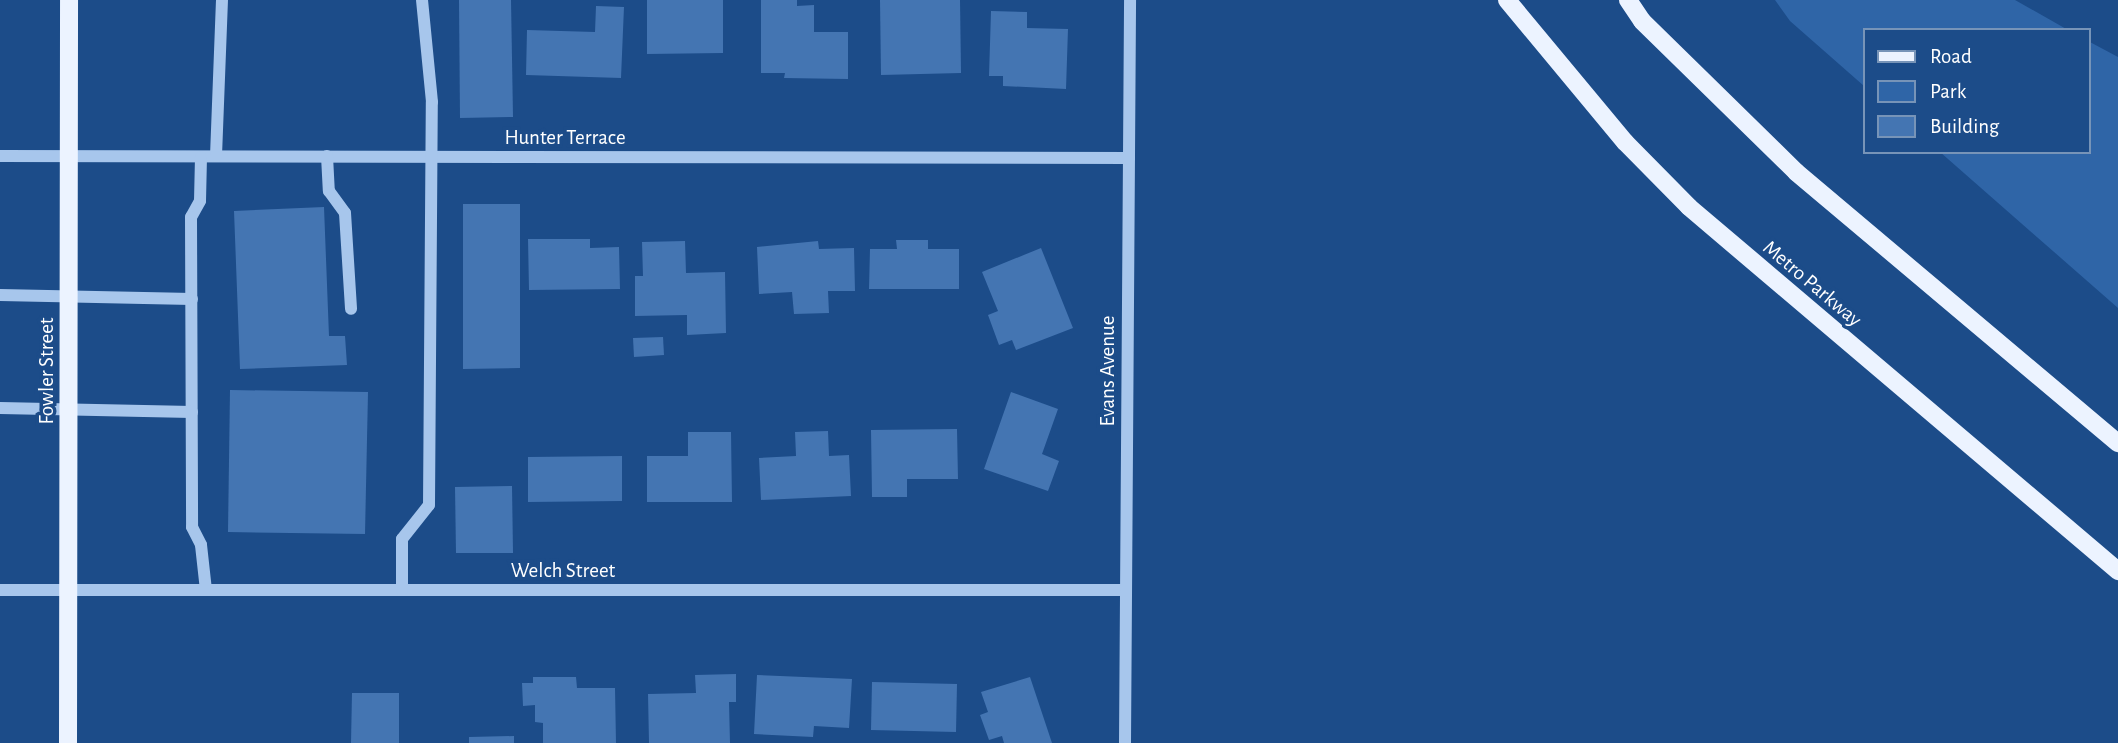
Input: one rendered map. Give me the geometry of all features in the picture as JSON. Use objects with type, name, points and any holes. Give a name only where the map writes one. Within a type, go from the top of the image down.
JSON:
[{"type":"main road","name":"Fowler Street","points":[[68,743],[69,0]]},
{"type":"main road","name":"Metro Parkway","points":[[1507,0],[1625,142],[1689,207],[2118,572]]},
{"type":"main road","points":[[1628,0],[1642,20],[1797,172],[2118,443]]},
{"type":"street","points":[[216,156],[222,0]]},
{"type":"street","points":[[402,590],[402,539],[429,505],[433,157],[422,0]]},
{"type":"street","name":"Evans Avenue","points":[[1125,743],[1130,0]]},
{"type":"street","name":"Hunter Terrace","points":[[0,156],[1129,158]]},
{"type":"street","points":[[327,156],[329,191],[345,213],[351,309]]},
{"type":"street","points":[[201,157],[200,201],[191,217],[192,527],[201,545],[206,590]]},
{"type":"street","points":[[0,295],[191,299]]},
{"type":"street","points":[[0,408],[192,412]]},
{"type":"street","name":"Welch Street","points":[[0,590],[1126,590]]},
{"type":"green space","points":[[1775,0],[2015,0],[2064,28],[1862,28],[1862,84],[1790,21]]},
{"type":"green space","points":[[2090,42],[2118,57],[2118,308],[1942,154],[2090,154]]},
{"type":"building","points":[[459,0],[511,0],[513,117],[460,118]]},
{"type":"building","points":[[647,0],[723,0],[723,53],[647,54]]},
{"type":"building","points":[[761,0],[797,0],[797,6],[814,5],[814,32],[848,32],[848,79],[784,78],[785,73],[761,73]]},
{"type":"building","points":[[880,0],[960,0],[961,73],[881,75]]},
{"type":"building","points":[[596,6],[624,7],[621,78],[526,75],[527,30],[595,32]]},
{"type":"building","points":[[991,11],[1027,12],[1027,28],[1068,29],[1066,89],[1003,86],[1003,76],[989,76]]},
{"type":"building","points":[[463,204],[520,204],[520,368],[463,369]]},
{"type":"building","points":[[324,207],[329,336],[345,336],[347,365],[240,369],[234,211]]},
{"type":"building","points":[[528,239],[590,239],[590,248],[619,247],[620,289],[529,290]]},
{"type":"building","points":[[896,240],[928,240],[928,249],[959,249],[959,289],[869,289],[870,249],[897,249]]},
{"type":"building","points":[[685,241],[686,273],[725,272],[726,333],[687,335],[687,315],[635,316],[635,276],[643,276],[642,242]]},
{"type":"building","points":[[818,241],[819,249],[854,248],[855,291],[828,291],[829,313],[794,314],[792,292],[759,294],[757,247]]},
{"type":"building","points":[[1041,248],[1073,328],[1016,350],[1012,340],[999,345],[988,315],[998,311],[982,272]]},
{"type":"building","points":[[663,337],[664,355],[634,357],[633,338]]},
{"type":"building","points":[[230,390],[368,392],[365,534],[228,532]]},
{"type":"building","points":[[1011,392],[1058,409],[1042,454],[1059,461],[1048,491],[984,469]]},
{"type":"building","points":[[957,429],[958,479],[907,479],[907,497],[872,497],[871,430]]},
{"type":"building","points":[[828,431],[829,456],[849,455],[851,496],[761,500],[759,458],[796,456],[795,432]]},
{"type":"building","points":[[688,432],[731,432],[732,502],[647,502],[647,456],[688,456]]},
{"type":"building","points":[[622,456],[622,501],[528,502],[528,457]]},
{"type":"building","points":[[512,486],[513,553],[456,553],[455,487]]},
{"type":"building","points":[[736,674],[736,702],[729,702],[730,743],[649,743],[648,694],[696,693],[695,675]]},
{"type":"building","points":[[757,675],[852,679],[849,728],[814,726],[813,737],[754,734]]},
{"type":"building","points":[[533,677],[576,677],[577,688],[615,688],[616,743],[543,743],[543,723],[535,722],[535,705],[523,706],[522,683],[533,683]]},
{"type":"building","points":[[1030,677],[1052,743],[1004,743],[1002,736],[989,740],[980,715],[988,712],[981,692]]},
{"type":"building","points":[[872,682],[957,684],[956,732],[871,730]]},
{"type":"building","points":[[352,693],[399,693],[399,743],[351,743]]},
{"type":"building","points":[[514,736],[514,743],[469,743],[469,737]]}]
